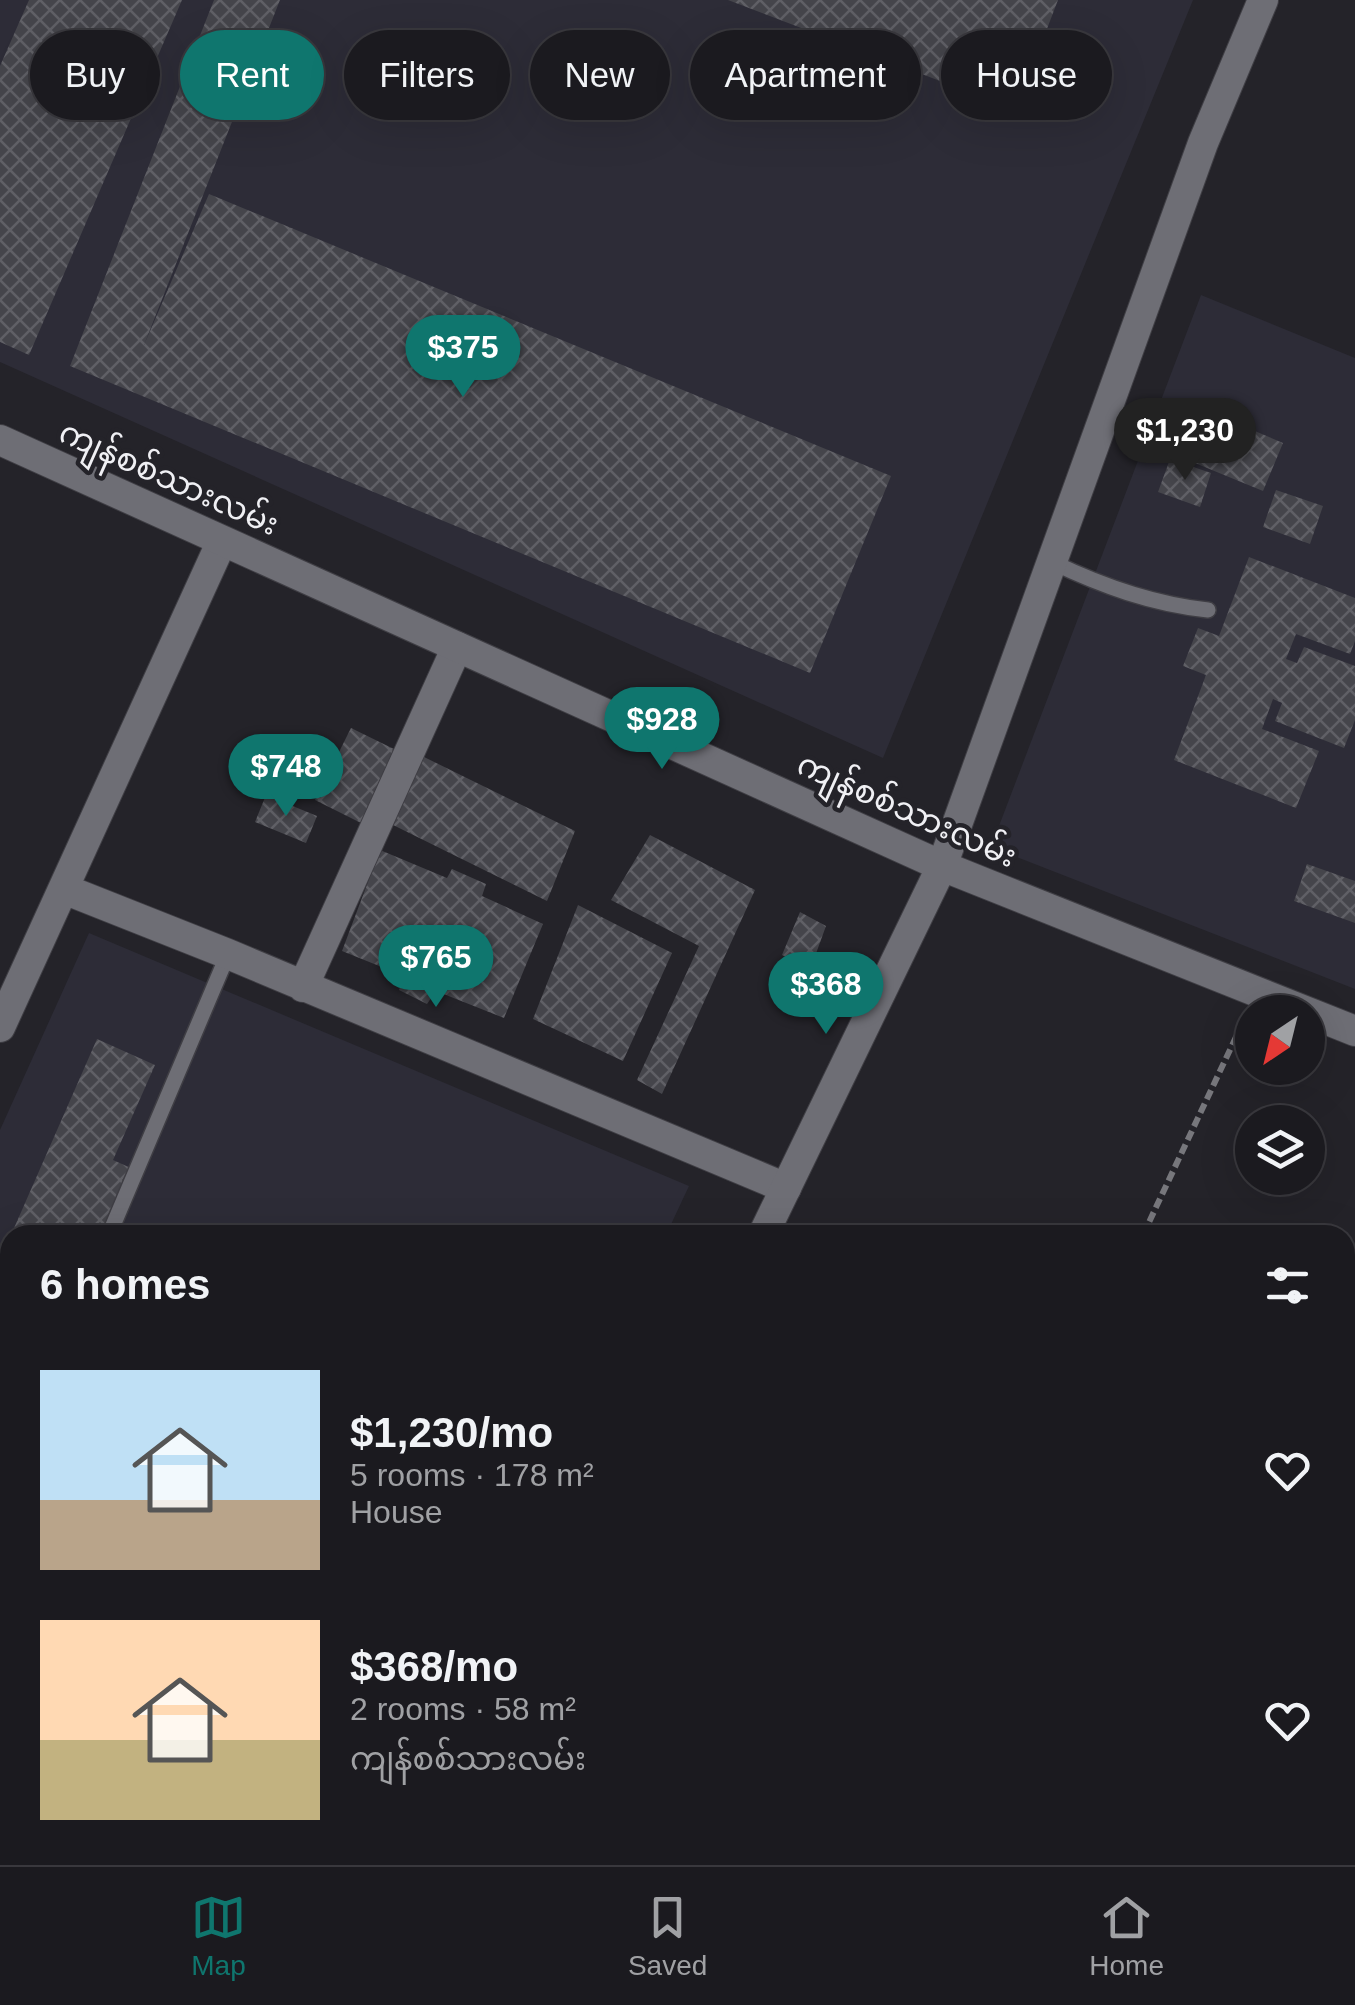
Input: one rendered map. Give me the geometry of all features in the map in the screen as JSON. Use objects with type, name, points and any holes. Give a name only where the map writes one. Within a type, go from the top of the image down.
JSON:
[{"type":"street","points":[[768,1225],[942,866],[1203,143],[1263,0]]},
{"type":"street","name":"ကျန်စစ်သားလမ်း","points":[[0,440],[942,866],[1355,1030]]},
{"type":"street","points":[[0,1027],[222,542]]},
{"type":"street","points":[[304,987],[457,647]]},
{"type":"street","points":[[64,889],[786,1188]]},
{"type":"lane","points":[[1052,562],[1165,606],[1208,610]]},
{"type":"lane","points":[[114,1225],[228,954]]},
{"type":"path","points":[[1148,1225],[1257,992]]},
{"type":"shaded area","points":[[0,0],[1193,0],[883,758],[0,362]]},
{"type":"shaded area","points":[[1201,295],[1355,358],[1355,989],[991,847]]},
{"type":"shaded area","points":[[89,933],[689,1186],[671,1225],[0,1225],[0,1130]]},
{"type":"building","points":[[29,0],[182,0],[160,51],[160,30],[30,30],[30,120],[130,120],[29,355],[0,342],[0,66]]},
{"type":"building","points":[[214,0],[280,0],[268,30],[202,30]]},
{"type":"building","points":[[728,0],[1058,0],[1047,30],[941,30],[941,81],[921,74],[921,30],[807,30]]},
{"type":"building","points":[[180,86],[180,120],[233,120],[144,345],[209,194],[891,476],[810,673],[70,366]]},
{"type":"building","points":[[1210,412],[1283,443],[1263,491],[1190,461]]},
{"type":"building","points":[[1170,459],[1211,473],[1200,507],[1158,492]]},
{"type":"building","points":[[1276,490],[1323,506],[1310,544],[1263,527]]},
{"type":"building","points":[[1249,557],[1355,598],[1355,641],[1350,654],[1296,634],[1286,659],[1297,663],[1304,647],[1355,666],[1355,720],[1344,748],[1275,721],[1282,703],[1273,699],[1262,729],[1319,751],[1296,808],[1174,760],[1206,675],[1183,666],[1198,628],[1219,636]]},
{"type":"building","points":[[351,728],[398,751],[363,824],[315,800]]},
{"type":"building","points":[[422,756],[575,831],[547,901],[391,824]]},
{"type":"building","points":[[266,795],[317,816],[306,843],[255,822]]},
{"type":"building","points":[[650,835],[755,890],[662,1094],[637,1080],[699,946],[611,900]]},
{"type":"building","points":[[380,850],[447,878],[452,869],[486,884],[482,896],[543,924],[504,1018],[436,991],[427,1004],[399,990],[404,976],[342,951]]},
{"type":"building","points":[[1307,864],[1355,881],[1355,923],[1294,901]]},
{"type":"building","points":[[578,905],[672,953],[623,1061],[533,1019]]},
{"type":"building","points":[[800,912],[826,926],[814,959],[842,973],[830,999],[795,982],[803,965],[782,955]]},
{"type":"building","points":[[97,1039],[155,1065],[113,1160],[133,1169],[108,1225],[15,1225]]}]
